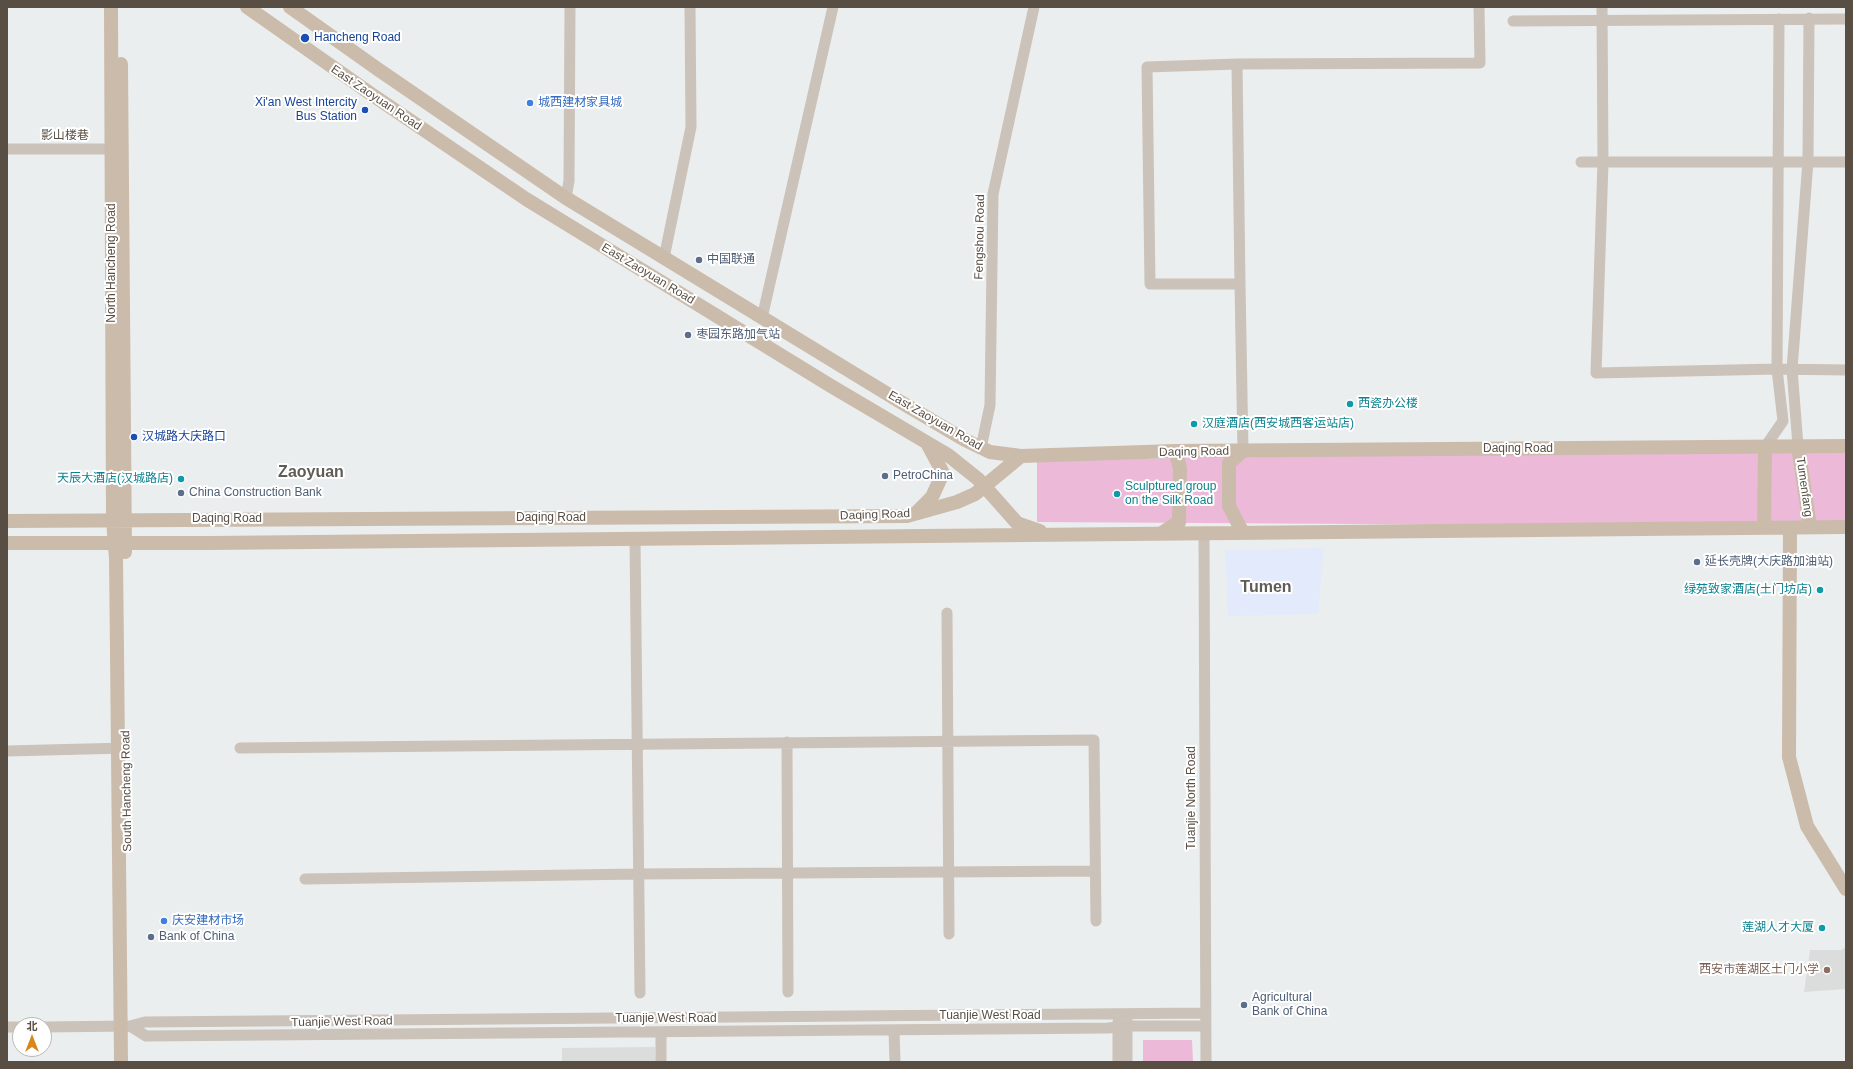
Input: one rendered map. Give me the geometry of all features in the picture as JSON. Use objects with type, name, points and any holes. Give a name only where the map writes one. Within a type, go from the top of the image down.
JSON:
[{"type":"main road","name":"North Hancheng Road","points":[[111,7],[117,149]]},
{"type":"main road","name":"North Hancheng Road","points":[[119,520],[117,149],[120,7]]},
{"type":"main road","name":"East Zaoyuan Road","points":[[246,7],[526,199],[831,386],[927,442],[978,479],[1016,523],[1050,534]]},
{"type":"main road","name":"East Zaoyuan Road","points":[[290,7],[566,198],[899,401],[981,448],[990,452],[1022,456]]},
{"type":"main road","points":[[915,515],[932,497],[943,473],[927,442]]},
{"type":"main road","name":"Tumenfang","points":[[1798,446],[1810,527]]},
{"type":"main road","name":"Daqing Road","points":[[7,522],[915,515],[957,502],[984,487],[1022,456],[1175,451],[1846,446]]},
{"type":"main road","points":[[1764,528],[1765,447]]},
{"type":"main road","points":[[1161,533],[1179,522],[1180,468],[1175,451]]},
{"type":"main road","points":[[1243,451],[1229,463],[1229,506],[1243,533]]},
{"type":"main road","points":[[872,516],[872,536]]},
{"type":"main road","name":"South Hancheng Road","points":[[119,520],[126,1026],[129,1062]]},
{"type":"main road","name":"Daqing Road","points":[[7,543],[635,539],[1846,527]]},
{"type":"main road","points":[[1790,528],[1789,757],[1807,826],[1846,889]]},
{"type":"main road","name":"South Hancheng Road","points":[[121,1062],[126,1026]]},
{"type":"street","points":[[566,198],[569,181],[570,7]]},
{"type":"street","points":[[664,258],[691,127],[690,7]]},
{"type":"street","points":[[762,318],[833,7]]},
{"type":"street","name":"Fengshou Road","points":[[981,448],[990,406],[993,194],[1034,7]]},
{"type":"street","points":[[1240,284],[1150,284],[1147,67],[1237,64],[1480,63],[1479,7]]},
{"type":"street","points":[[1602,7],[1603,163],[1596,373],[1777,369],[1846,370]]},
{"type":"street","points":[[1798,446],[1792,369],[1808,161],[1809,18]]},
{"type":"street","points":[[1513,21],[1846,18]]},
{"type":"street","points":[[1765,447],[1783,420],[1777,369],[1779,19]]},
{"type":"street","points":[[1237,64],[1243,451]]},
{"type":"street","name":"影山楼巷","points":[[7,150],[117,149]]},
{"type":"street","points":[[1581,162],[1846,162]]},
{"type":"street","name":"Tuanjie North Road","points":[[1204,533],[1206,1062]]},
{"type":"street","points":[[635,539],[640,993]]},
{"type":"street","points":[[947,613],[949,934]]},
{"type":"street","points":[[240,748],[638,743],[1094,740],[1096,921]]},
{"type":"street","points":[[787,742],[788,992]]},
{"type":"street","points":[[7,750],[122,748]]},
{"type":"street","points":[[305,879],[639,874],[1095,871]]},
{"type":"street","name":"Tuanjie West Road","points":[[52,1027],[126,1026],[145,1022],[1205,1013]]},
{"type":"street","points":[[1122,1014],[1127,1062]]},
{"type":"street","name":"Tuanjie West Road","points":[[126,1026],[146,1036],[1205,1026]]},
{"type":"street","points":[[1118,1062],[1123,1027]]},
{"type":"street","points":[[894,1030],[894,1062]]},
{"type":"street","points":[[661,1032],[661,1062]]},
{"type":"shaded area","points":[[1846,450],[1846,527],[1037,522],[1037,461]]},
{"type":"shaded area","points":[[1324,548],[1318,614],[1228,616],[1225,550]]},
{"type":"shaded area","name":"西安市莲湖区土门小学","points":[[1846,947],[1846,989],[1804,992],[1810,950],[1841,950]]},
{"type":"shaded area","points":[[1143,1040],[1192,1040],[1193,1062],[1143,1062]]},
{"type":"shaded area","points":[[655,1047],[656,1062],[562,1062],[562,1048]]},
{"type":"place","name":"Hancheng Road","points":[[305,38]]},
{"type":"place","name":"城西建材家具城","points":[[530,103]]},
{"type":"place","name":"Xi'an West Intercity Bus Station","points":[[365,110]]},
{"type":"place","name":"中国联通","points":[[699,260]]},
{"type":"place","name":"枣园东路加气站","points":[[688,335]]},
{"type":"place","name":"西瓷办公楼","points":[[1350,404]]},
{"type":"place","name":"汉庭酒店(西安城西客运站店)","points":[[1194,424]]},
{"type":"place","name":"汉城路大庆路口","points":[[134,437]]},
{"type":"place","name":"PetroChina","points":[[885,476]]},
{"type":"place","name":"天辰大酒店(汉城路店)","points":[[181,479]]},
{"type":"place","name":"China Construction Bank","points":[[181,493]]},
{"type":"place","name":"Sculptured group on the Silk Road","points":[[1117,494]]},
{"type":"place","name":"延长壳牌(大庆路加油站)","points":[[1697,562]]},
{"type":"place","name":"绿苑致家酒店(土门坊店)","points":[[1820,590]]},
{"type":"place","name":"庆安建材市场","points":[[164,921]]},
{"type":"place","name":"莲湖人才大厦","points":[[1822,928]]},
{"type":"place","name":"Bank of China","points":[[151,937]]},
{"type":"place","name":"西安市莲湖区土门小学","points":[[1827,970]]},
{"type":"place","name":"Agricultural Bank of China","points":[[1244,1005]]},
{"type":"district","name":"Zaoyuan","points":[[311,473]]},
{"type":"district","name":"Tumen","points":[[1266,588]]}]
